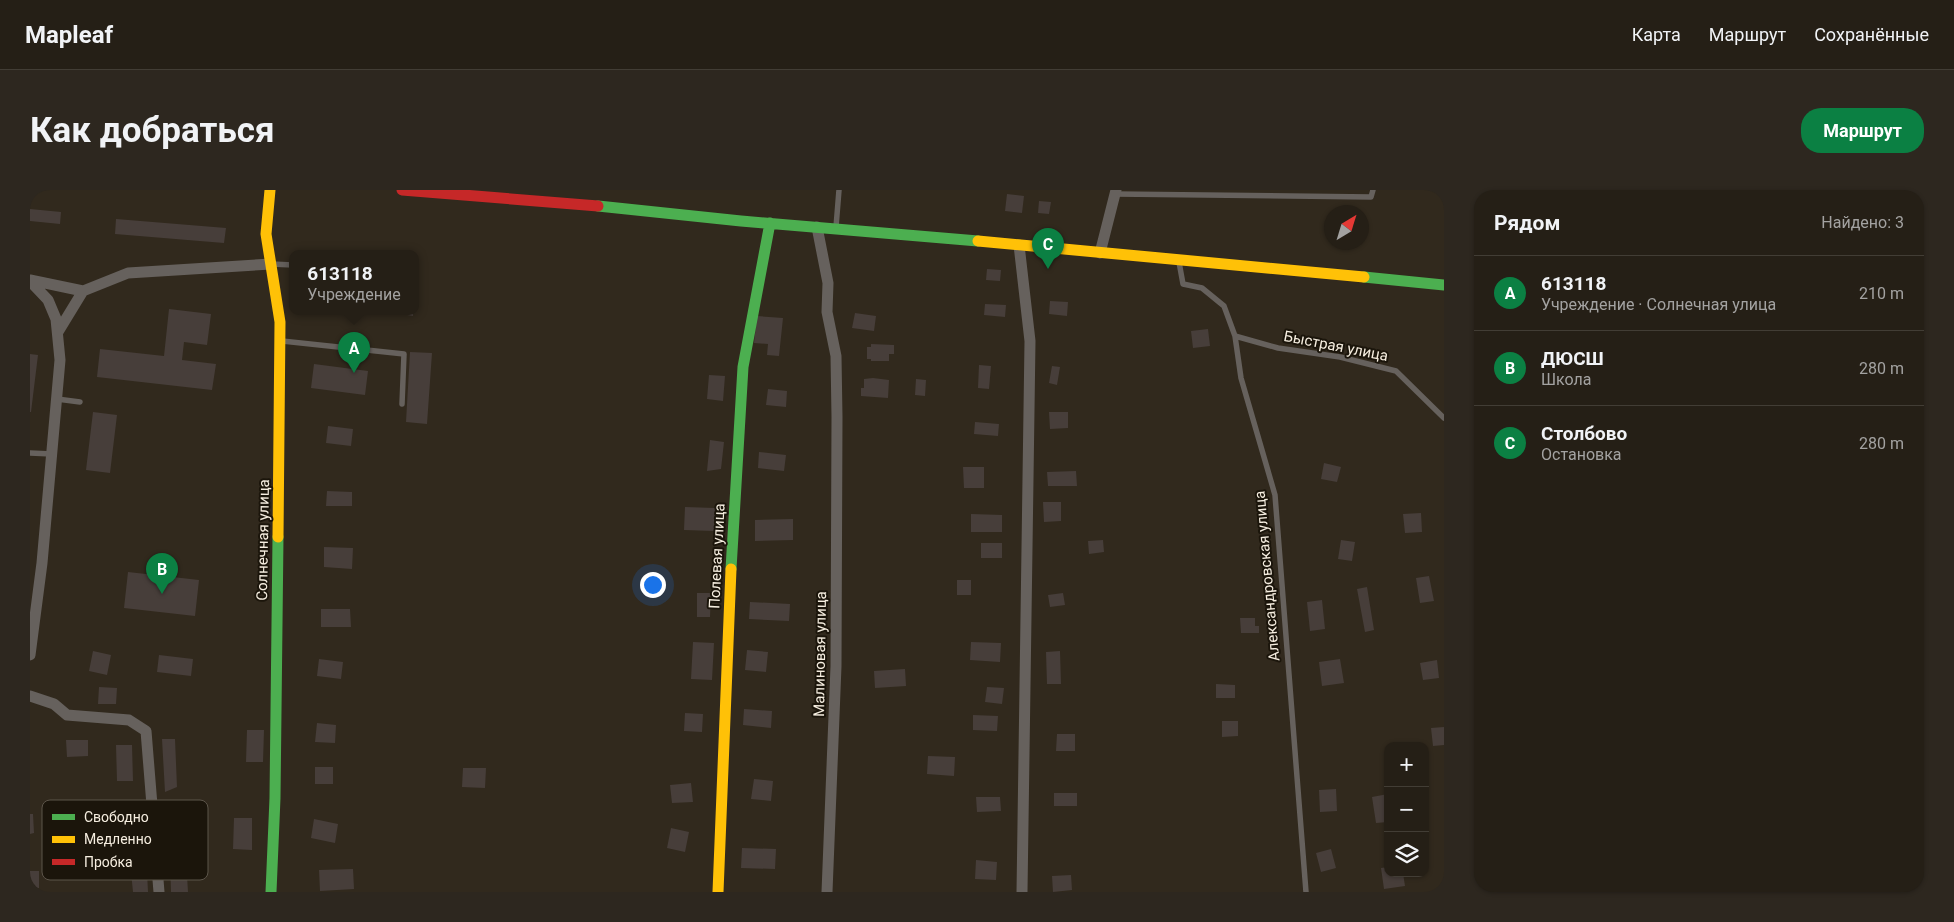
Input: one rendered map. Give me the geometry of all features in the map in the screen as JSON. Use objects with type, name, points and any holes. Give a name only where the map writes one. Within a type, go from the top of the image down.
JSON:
[{"type":"main road","name":"Солнечная улица","points":[[270,190],[266,234],[280,322],[275,798],[271,892]]},
{"type":"main road","points":[[402,190],[471,193],[770,224],[1019,245],[1444,285]]},
{"type":"main road","name":"Полевая улица","points":[[718,892],[732,550],[743,367],[770,224]]},
{"type":"street","points":[[554,190],[555,202]]},
{"type":"street","points":[[1100,253],[1116,192]]},
{"type":"street","name":"Малиновая улица","points":[[817,227],[828,283],[827,312],[836,356],[837,417],[836,666],[827,892]]},
{"type":"street","points":[[1019,245],[1030,341],[1022,892]]},
{"type":"street","points":[[30,280],[83,291],[128,273],[271,264]]},
{"type":"street","points":[[30,280],[48,300],[56,319],[60,360],[42,563],[30,655]]},
{"type":"street","points":[[58,332],[83,291]]},
{"type":"street","points":[[30,696],[54,704],[67,715],[130,720],[146,731],[152,800]]},
{"type":"lane","points":[[836,229],[839,190]]},
{"type":"lane","points":[[1116,192],[1371,197],[1373,190]]},
{"type":"lane","name":"Александровская улица","points":[[1178,260],[1183,284],[1202,288],[1224,306],[1236,336],[1241,378],[1275,495],[1306,892]]},
{"type":"lane","points":[[271,264],[289,265]]},
{"type":"lane","name":"Быстрая улица","points":[[1236,336],[1278,348],[1340,357],[1396,371],[1444,418]]},
{"type":"lane","points":[[280,341],[404,354],[402,404]]},
{"type":"lane","points":[[57,399],[80,402]]},
{"type":"lane","points":[[30,453],[52,454]]},
{"type":"building","points":[[1007,194],[1024,196],[1022,213],[1005,211]]},
{"type":"building","points":[[1039,201],[1051,202],[1049,214],[1038,213]]},
{"type":"building","points":[[30,209],[61,212],[60,224],[30,221]]},
{"type":"building","points":[[116,219],[226,228],[224,243],[115,234]]},
{"type":"building","points":[[987,269],[1001,270],[1000,281],[986,280]]},
{"type":"building","points":[[1050,301],[1068,302],[1067,316],[1049,314]]},
{"type":"building","points":[[985,304],[1006,305],[1005,317],[984,315]]},
{"type":"building","points":[[169,309],[211,314],[207,345],[184,342],[182,360],[216,364],[212,390],[97,377],[100,349],[164,356]]},
{"type":"building","points":[[855,313],[876,316],[874,331],[852,328]]},
{"type":"building","points":[[757,316],[783,318],[779,356],[767,355],[768,344],[754,343]]},
{"type":"building","points":[[1208,329],[1210,346],[1193,348],[1191,331]]},
{"type":"building","points":[[871,344],[894,345],[894,354],[889,354],[889,361],[871,361],[871,359],[867,359],[867,347],[871,347]]},
{"type":"building","points":[[410,352],[432,353],[427,424],[406,422]]},
{"type":"building","points":[[30,354],[38,355],[31,412],[30,412]]},
{"type":"building","points":[[314,364],[368,371],[365,395],[311,388]]},
{"type":"building","points":[[979,365],[991,366],[989,389],[978,388]]},
{"type":"building","points":[[1052,366],[1060,367],[1057,385],[1049,383]]},
{"type":"building","points":[[709,375],[725,376],[723,401],[707,399]]},
{"type":"building","points":[[864,379],[889,380],[888,398],[861,396],[861,388],[864,388]]},
{"type":"building","points":[[916,379],[926,380],[925,396],[915,395]]},
{"type":"building","points":[[768,389],[787,391],[786,407],[766,405]]},
{"type":"building","points":[[93,412],[117,415],[110,473],[86,470]]},
{"type":"building","points":[[1049,412],[1068,412],[1068,428],[1050,429]]},
{"type":"building","points":[[975,422],[999,424],[998,436],[974,434]]},
{"type":"building","points":[[328,426],[353,429],[351,446],[326,443]]},
{"type":"building","points":[[710,440],[724,442],[721,469],[707,471]]},
{"type":"building","points":[[759,452],[786,455],[784,471],[758,468]]},
{"type":"building","points":[[1324,463],[1341,467],[1337,482],[1321,479]]},
{"type":"building","points":[[963,467],[984,467],[984,488],[964,488]]},
{"type":"building","points":[[1076,471],[1077,486],[1048,486],[1047,472]]},
{"type":"building","points":[[327,491],[352,492],[352,506],[326,506]]},
{"type":"building","points":[[1043,502],[1061,502],[1061,521],[1044,522]]},
{"type":"building","points":[[685,507],[715,508],[714,531],[684,530]]},
{"type":"building","points":[[1421,513],[1422,532],[1405,533],[1403,514]]},
{"type":"building","points":[[971,514],[1002,515],[1002,532],[971,532]]},
{"type":"building","points":[[793,519],[793,540],[755,541],[755,520]]},
{"type":"building","points":[[1103,540],[1104,552],[1089,554],[1088,541]]},
{"type":"building","points":[[1341,540],[1355,542],[1352,561],[1338,559]]},
{"type":"building","points":[[981,543],[1002,543],[1002,558],[981,558]]},
{"type":"building","points":[[324,547],[353,548],[352,569],[324,567]]},
{"type":"building","points":[[128,572],[199,580],[195,616],[124,608]]},
{"type":"building","points":[[1429,576],[1434,601],[1420,603],[1416,578]]},
{"type":"building","points":[[957,580],[971,580],[971,595],[957,595]]},
{"type":"building","points":[[1367,587],[1374,630],[1365,632],[1357,589]]},
{"type":"building","points":[[697,593],[711,593],[710,617],[697,617]]},
{"type":"building","points":[[1063,593],[1065,605],[1050,607],[1048,595]]},
{"type":"building","points":[[1322,600],[1325,629],[1310,631],[1307,602]]},
{"type":"building","points":[[750,602],[790,604],[789,621],[749,619]]},
{"type":"building","points":[[321,609],[350,609],[351,627],[321,627]]},
{"type":"building","points":[[1240,618],[1255,618],[1255,626],[1259,626],[1259,633],[1241,633]]},
{"type":"building","points":[[693,642],[714,643],[712,680],[691,679]]},
{"type":"building","points":[[971,642],[1001,643],[1000,662],[970,660]]},
{"type":"building","points":[[747,650],[768,652],[766,672],[745,670]]},
{"type":"building","points":[[93,651],[111,655],[107,675],[89,671]]},
{"type":"building","points":[[1060,651],[1061,684],[1047,684],[1046,652]]},
{"type":"building","points":[[159,655],[193,659],[191,676],[157,672]]},
{"type":"building","points":[[319,659],[343,662],[341,679],[317,676]]},
{"type":"building","points":[[1340,659],[1344,683],[1322,686],[1319,662]]},
{"type":"building","points":[[1437,660],[1439,678],[1423,680],[1420,663]]},
{"type":"building","points":[[905,669],[906,686],[875,688],[874,671]]},
{"type":"building","points":[[1216,684],[1235,685],[1235,698],[1216,698]]},
{"type":"building","points":[[99,687],[117,688],[116,704],[98,704]]},
{"type":"building","points":[[987,687],[1004,688],[1002,704],[985,702]]},
{"type":"building","points":[[744,709],[772,711],[771,728],[743,725]]},
{"type":"building","points":[[685,713],[703,714],[702,732],[684,731]]},
{"type":"building","points":[[973,715],[998,716],[997,731],[973,730]]},
{"type":"building","points":[[1222,721],[1238,721],[1238,736],[1222,737]]},
{"type":"building","points":[[317,723],[336,725],[335,743],[315,742]]},
{"type":"building","points":[[1444,727],[1444,745],[1433,746],[1431,728]]},
{"type":"building","points":[[247,730],[264,730],[263,762],[246,762]]},
{"type":"building","points":[[1057,734],[1075,734],[1075,751],[1056,751]]},
{"type":"building","points":[[162,739],[175,739],[177,787],[165,792]]},
{"type":"building","points":[[66,740],[88,740],[88,756],[67,757]]},
{"type":"building","points":[[116,745],[132,745],[133,781],[117,781]]},
{"type":"building","points":[[928,756],[955,757],[954,776],[927,774]]},
{"type":"building","points":[[315,767],[333,767],[333,784],[315,784]]},
{"type":"building","points":[[463,768],[486,768],[485,788],[462,787]]},
{"type":"building","points":[[754,779],[773,781],[771,801],[751,799]]},
{"type":"building","points":[[691,783],[693,802],[672,803],[670,785]]},
{"type":"building","points":[[1336,789],[1337,811],[1320,812],[1319,790]]},
{"type":"building","points":[[1054,793],[1077,793],[1077,806],[1054,806]]},
{"type":"building","points":[[1384,795],[1384,822],[1376,823],[1372,797]]},
{"type":"building","points":[[976,797],[1000,797],[1001,811],[977,812]]},
{"type":"building","points":[[30,814],[33,814],[34,833],[30,834]]},
{"type":"building","points":[[234,818],[252,818],[252,850],[233,849]]},
{"type":"building","points":[[314,819],[338,824],[335,843],[311,838]]},
{"type":"building","points":[[671,828],[689,832],[685,852],[667,848]]},
{"type":"building","points":[[742,848],[776,849],[775,869],[741,868]]},
{"type":"building","points":[[1331,849],[1336,868],[1321,872],[1316,853]]},
{"type":"building","points":[[976,860],[997,862],[996,880],[975,879]]},
{"type":"building","points":[[1381,868],[1384,868],[1384,877],[1404,877],[1405,886],[1384,889]]},
{"type":"building","points":[[353,869],[354,889],[320,891],[319,870]]},
{"type":"building","points":[[30,871],[39,871],[39,888],[30,889]]},
{"type":"building","points":[[1071,875],[1072,890],[1053,892],[1052,876]]},
{"type":"building","points":[[132,880],[147,880],[148,892],[133,892]]},
{"type":"building","points":[[171,880],[187,880],[188,892],[171,892]]},
{"type":"traffic: fast","points":[[598,206],[741,221],[978,241]]},
{"type":"traffic: fast","points":[[731,569],[743,367],[770,223]]},
{"type":"traffic: fast","points":[[1364,277],[1444,285]]},
{"type":"traffic: fast","points":[[271,892],[275,798],[278,537]]},
{"type":"traffic: slow","points":[[270,190],[266,234],[280,322],[278,537]]},
{"type":"traffic: slow","points":[[978,241],[1364,277]]},
{"type":"traffic: slow","points":[[718,892],[731,569]]},
{"type":"traffic: jam","points":[[402,190],[598,206]]},
{"type":"place","name":"Столбово","points":[[1048,269]]},
{"type":"place","name":"613118","points":[[354,373]]},
{"type":"place","name":"ДЮСШ","points":[[162,594]]}]
